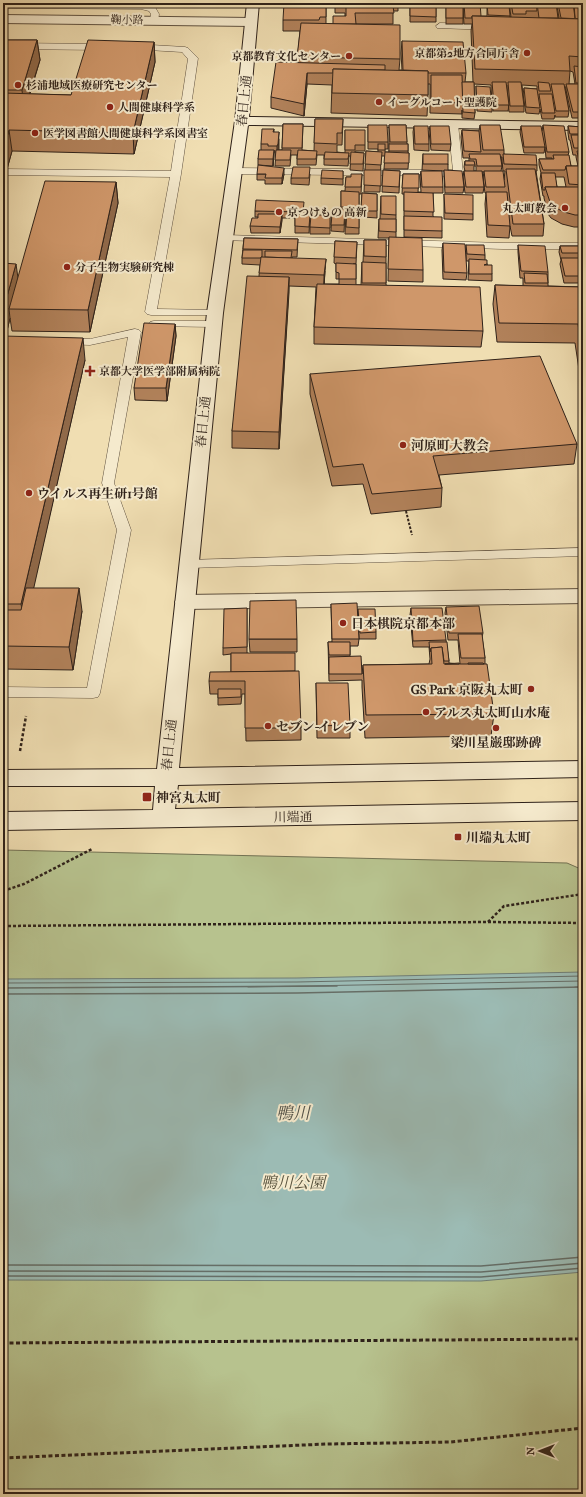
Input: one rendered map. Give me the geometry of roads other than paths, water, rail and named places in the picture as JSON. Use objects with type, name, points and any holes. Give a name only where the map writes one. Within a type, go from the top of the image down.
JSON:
[{"type":"street","name":"春日上通","points":[[163,819],[166,777],[214,319],[242,121],[253,3]]},
{"type":"street","name":"鞠小路","points":[[3,19],[251,22]]},
{"type":"street","points":[[242,121],[583,126]]},
{"type":"street","points":[[185,602],[583,596]]},
{"type":"street","points":[[3,778],[166,777],[583,769]]},
{"type":"street","name":"川端通","points":[[3,821],[583,811]]},
{"type":"lane","points":[[3,4],[142,6],[152,9],[155,14],[154,21]]},
{"type":"lane","points":[[440,26],[503,28]]},
{"type":"lane","points":[[3,46],[170,48],[185,50],[193,58],[176,174],[151,312],[135,332],[108,483],[124,530],[92,693],[3,692]]},
{"type":"lane","points":[[235,171],[340,171],[344,173],[372,174],[462,173],[453,124]]},
{"type":"lane","points":[[3,172],[176,174]]},
{"type":"lane","points":[[225,238],[503,246],[583,246]]},
{"type":"lane","points":[[151,312],[214,319]]},
{"type":"lane","points":[[50,341],[90,342],[135,332],[151,324],[214,319]]},
{"type":"lane","points":[[188,564],[583,552]]},
{"type":"water","name":"鴨川","points":[[583,972],[583,1272],[481,1281],[3,1280],[3,979],[297,978]]},
{"type":"place","name":"京都第2地方合同庁舎","points":[[527,53]]},
{"type":"place","name":"京都教育文化センター","points":[[349,56]]},
{"type":"place","name":"杉浦地域医療研究センター","points":[[18,85]]},
{"type":"place","name":"イーグルコート聖護院","points":[[379,102]]},
{"type":"place","name":"人間健康科学系","points":[[110,107]]},
{"type":"place","name":"医学図書館人間健康科学系図書室","points":[[35,133]]},
{"type":"place","name":"丸太町教会","points":[[565,208]]},
{"type":"place","name":"京つけもの 高新","points":[[279,212]]},
{"type":"place","name":"分子生物実験研究棟","points":[[67,267]]},
{"type":"place","name":"京都大学医学部附属病院","points":[[90,371]]},
{"type":"place","name":"河原町大教会","points":[[403,445]]},
{"type":"place","name":"ウイルス再生研1号館","points":[[29,493]]},
{"type":"place","name":"日本棋院京都本部","points":[[343,623]]},
{"type":"place","name":"GS Park 京阪丸太町","points":[[531,689]]},
{"type":"place","name":"アルス丸太町山水庵","points":[[426,712]]},
{"type":"place","name":"セブン-イレブン","points":[[268,726]]},
{"type":"place","name":"梁川星巌邸跡碑","points":[[496,728]]},
{"type":"place","name":"神宮丸太町","points":[[147,797]]},
{"type":"place","name":"川端丸太町","points":[[458,837]]},
{"type":"park label","name":"鴨川公園","points":[[293,1182]]}]
